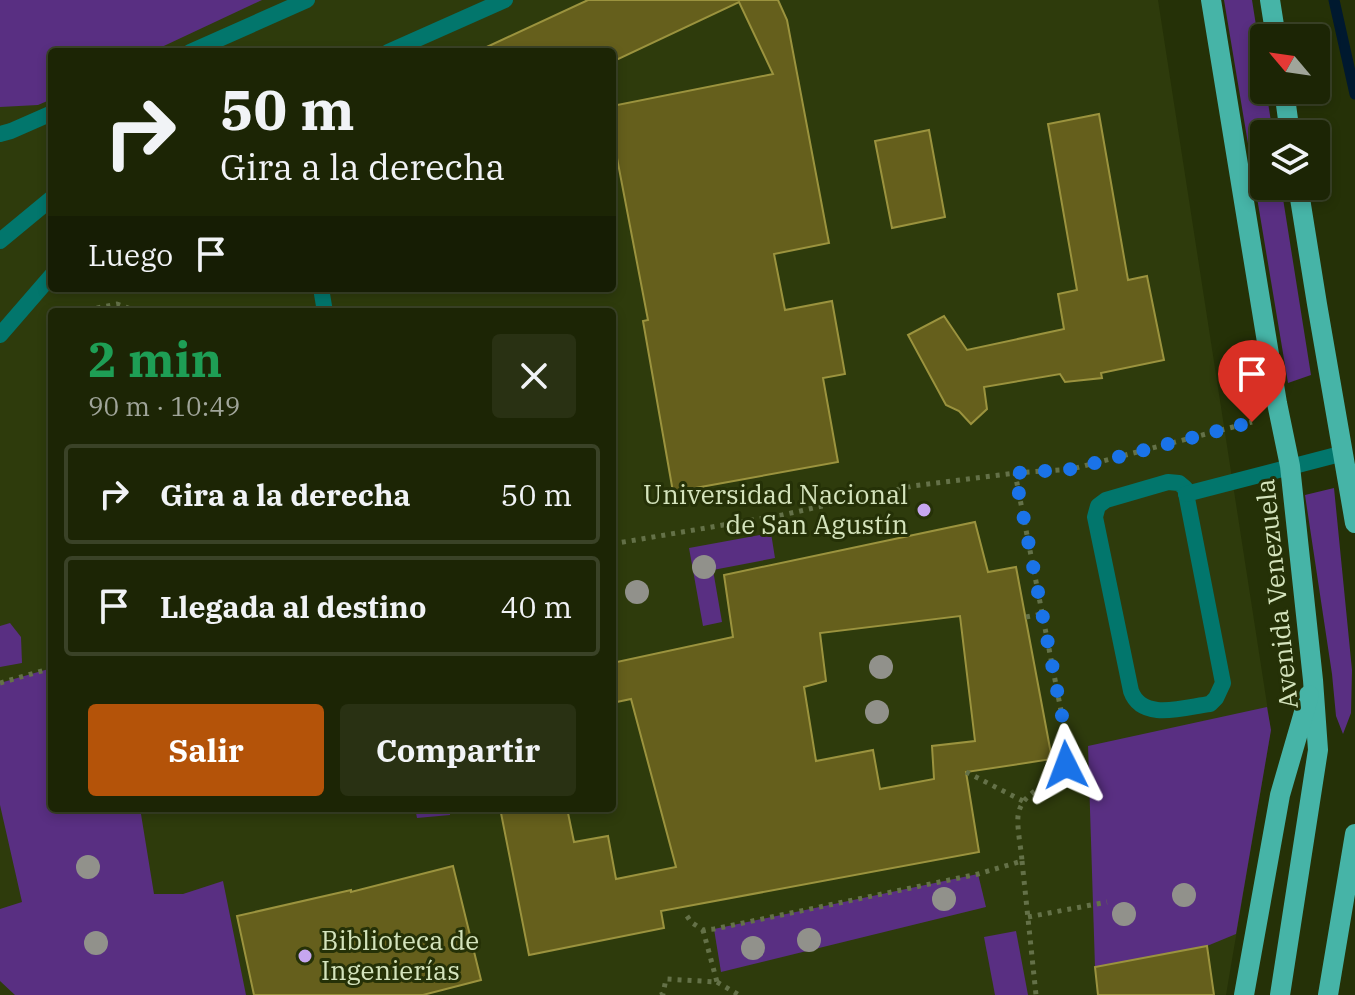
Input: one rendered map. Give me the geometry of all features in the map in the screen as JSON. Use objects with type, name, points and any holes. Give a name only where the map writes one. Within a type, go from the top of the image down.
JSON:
[{"type":"main road","name":"Avenida Venezuela","points":[[1211,0],[1272,375],[1290,466],[1318,750],[1280,995]]},
{"type":"main road","points":[[1270,0],[1274,24]]},
{"type":"main road","points":[[1300,200],[1355,523]]},
{"type":"main road","points":[[1244,995],[1280,795],[1313,680]]},
{"type":"main road","points":[[1328,995],[1355,834]]},
{"type":"lane","points":[[199,48],[307,0]]},
{"type":"lane","points":[[397,48],[505,0]]},
{"type":"lane","points":[[0,134],[48,115]]},
{"type":"lane","points":[[0,241],[48,201]]},
{"type":"lane","points":[[0,335],[48,280]]},
{"type":"lane","points":[[1186,494],[1344,453]]},
{"type":"lane","points":[[1168,482],[1179,483],[1186,494],[1223,683],[1210,704],[1155,711],[1134,700],[1131,691],[1095,517],[1098,506],[1106,500],[1168,482]]},
{"type":"path","points":[[97,308],[117,304],[128,308]]},
{"type":"path","points":[[616,543],[782,515],[913,486],[1072,469],[1252,422],[1250,409]]},
{"type":"path","points":[[1015,473],[1069,752],[1066,765],[1058,775],[1023,801],[1018,814],[1036,995]]},
{"type":"path","points":[[1026,617],[1042,614]]},
{"type":"path","points":[[0,683],[48,669]]},
{"type":"path","points":[[966,772],[1023,801]]},
{"type":"path","points":[[703,930],[978,874],[1022,861]]},
{"type":"path","points":[[1028,917],[1107,902]]},
{"type":"path","points":[[687,916],[703,930],[717,982]]},
{"type":"path","points":[[660,995],[663,994],[666,979],[717,982],[739,995]]},
{"type":"shaded area","name":"Universidad Nacional de San Agustín","points":[[0,0],[1158,0],[1271,730],[1226,995],[0,995]]},
{"type":"shaded area","points":[[0,0],[262,0],[160,48],[48,48],[48,101],[38,105],[0,107]]},
{"type":"shaded area","points":[[1224,0],[1252,0],[1256,24],[1250,24],[1250,104],[1268,104],[1271,120],[1250,120],[1250,156]]},
{"type":"shaded area","points":[[1257,200],[1283,200],[1311,375],[1288,383]]},
{"type":"shaded area","points":[[1334,488],[1352,670],[1351,713],[1343,734],[1336,716],[1305,495]]},
{"type":"shaded area","points":[[771,533],[775,558],[713,570],[722,622],[703,626],[689,548]]},
{"type":"shaded area","points":[[10,623],[21,637],[22,663],[0,667],[0,626]]},
{"type":"shaded area","points":[[48,669],[48,812],[141,812],[154,894],[183,894],[223,881],[246,995],[15,995],[0,981],[0,909],[22,902],[0,805],[0,683]]},
{"type":"shaded area","points":[[1267,707],[1271,730],[1236,934],[1207,946],[1095,967],[1088,746]]},
{"type":"shaded area","points":[[416,812],[450,812],[450,815],[417,818]]},
{"type":"shaded area","points":[[978,874],[986,907],[721,972],[714,929]]},
{"type":"shaded area","points":[[1016,931],[1028,995],[995,995],[984,937]]},
{"type":"building","points":[[588,0],[778,0],[787,20],[829,243],[774,254],[785,310],[832,301],[845,374],[823,378],[838,462],[673,492],[643,321],[648,320],[616,153],[616,105],[773,74],[739,2],[616,60],[616,48],[485,48]]},
{"type":"building","points":[[1099,114],[1128,280],[1147,276],[1164,360],[1101,373],[1102,378],[1065,382],[1060,374],[984,387],[987,409],[971,424],[959,411],[946,405],[908,335],[944,316],[967,350],[1064,329],[1058,294],[1077,290],[1048,124]]},
{"type":"building","points":[[929,130],[945,217],[892,228],[875,141]]},
{"type":"building","points":[[975,522],[988,572],[1016,567],[1052,759],[966,772],[979,852],[661,911],[664,928],[529,955],[501,812],[568,812],[574,842],[608,836],[616,879],[676,867],[631,699],[616,702],[616,662],[733,637],[724,575]],"holes":[[[960,616],[975,741],[932,746],[934,779],[880,789],[873,750],[816,761],[804,687],[826,681],[820,633]]]},
{"type":"building","points":[[453,866],[481,980],[423,995],[254,995],[237,916]]},
{"type":"building","points":[[1207,946],[1214,995],[1098,995],[1095,967]]},
{"type":"waterway","points":[[1334,0],[1355,94]]},
{"type":"place","name":"Universidad Nacional de San Agustín","points":[[924,510]]},
{"type":"place","name":"Biblioteca de Ingenierías","points":[[305,956]]},
{"type":"route","points":[[1066,765],[1069,752],[1015,473],[1072,469],[1252,422]]}]
